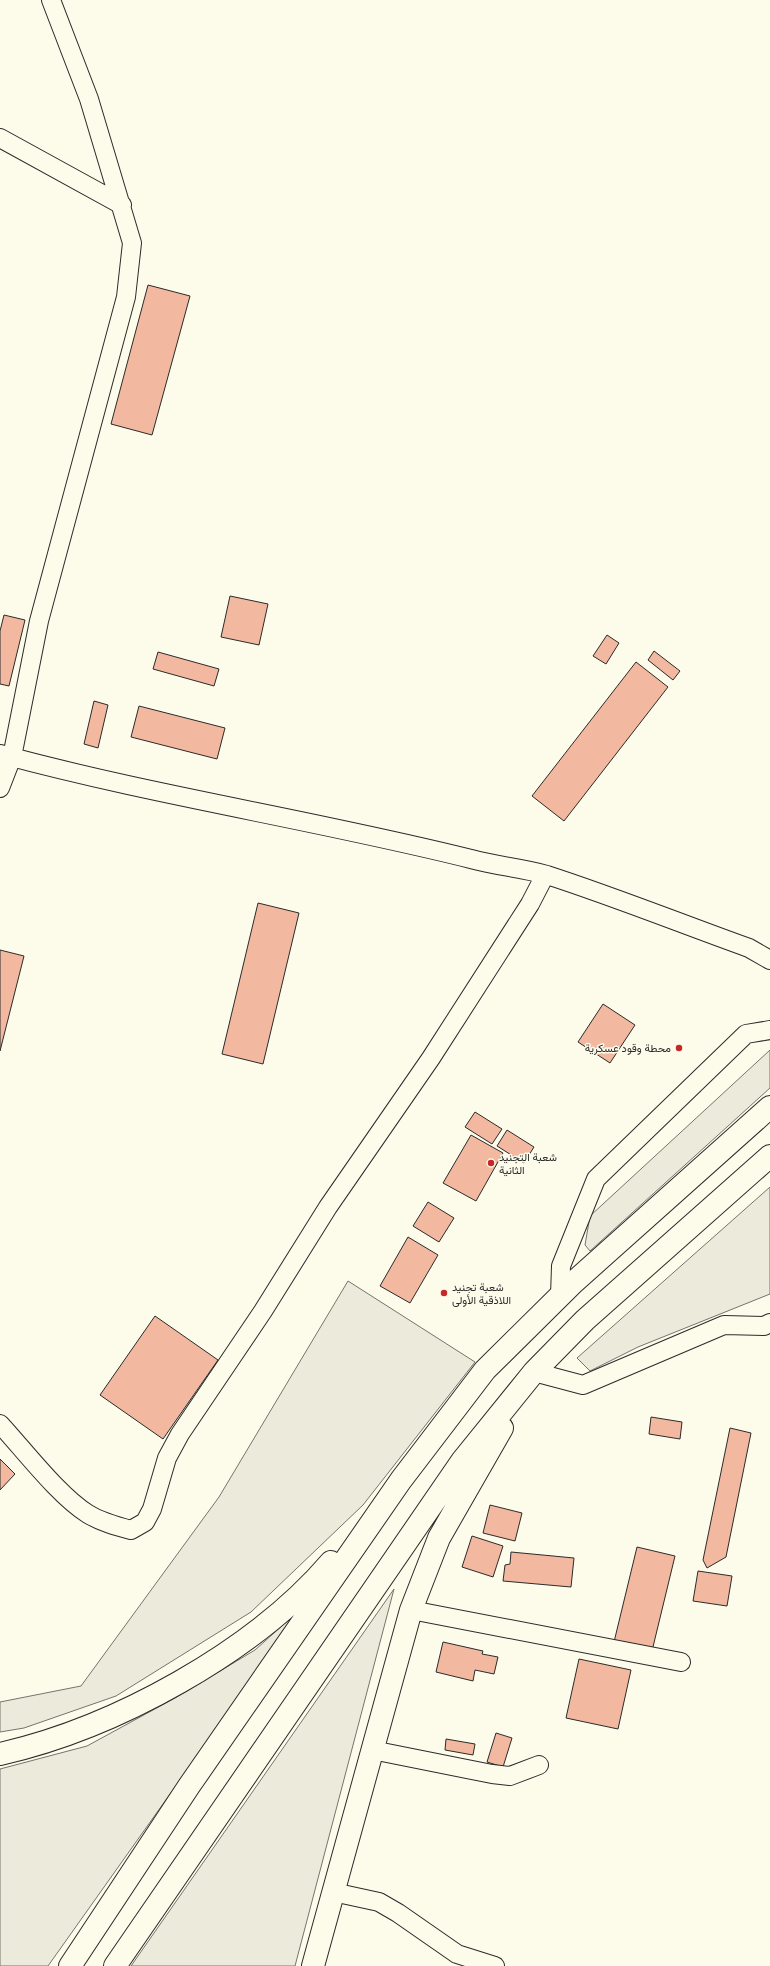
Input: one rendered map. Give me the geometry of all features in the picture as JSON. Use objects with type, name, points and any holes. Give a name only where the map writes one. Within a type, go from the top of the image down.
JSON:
[{"type":"highway","points":[[70,1966],[189,1786],[401,1480],[485,1370],[560,1296],[770,1107]]},
{"type":"highway","points":[[115,1966],[462,1461],[534,1372],[585,1320],[770,1156]]},
{"type":"highway","points":[[313,1966],[411,1610],[439,1538],[534,1372]]},
{"type":"highway","points":[[0,1754],[64,1735],[134,1707],[185,1680],[234,1647],[274,1616],[319,1576],[401,1480]]},
{"type":"street","points":[[0,788],[6,755],[39,621],[126,297],[132,243],[122,205],[89,99],[51,0]]},
{"type":"street","points":[[0,138],[122,205]]},
{"type":"street","points":[[6,755],[119,783],[401,841],[493,865],[546,875],[749,948],[770,960]]},
{"type":"street","points":[[0,1424],[62,1491],[88,1514],[113,1525],[131,1530],[145,1522],[152,1509],[167,1458],[180,1434],[263,1311],[328,1207],[431,1058],[530,904],[546,875]]},
{"type":"street","points":[[560,1296],[561,1266],[596,1179],[746,1034],[770,1030]]},
{"type":"street","points":[[534,1372],[583,1385],[724,1325],[764,1326],[770,1323]]},
{"type":"street","points":[[411,1610],[681,1662]]},
{"type":"street","points":[[372,1750],[492,1774],[510,1776],[539,1765]]},
{"type":"street","points":[[333,1892],[379,1902],[398,1913],[457,1954],[495,1966]]},
{"type":"shaded area","points":[[770,1050],[770,1088],[590,1251],[585,1245],[590,1216]]},
{"type":"shaded area","points":[[770,1187],[770,1294],[638,1347],[590,1371],[577,1358]]},
{"type":"shaded area","points":[[348,1281],[475,1362],[363,1505],[251,1612],[116,1696],[24,1728],[0,1732],[0,1702],[81,1686],[219,1497]]},
{"type":"shaded area","points":[[394,1589],[295,1966],[131,1966]]},
{"type":"shaded area","points":[[302,1608],[48,1966],[0,1966],[0,1769],[87,1746],[175,1698],[255,1650]]},
{"type":"building","points":[[148,285],[190,296],[152,435],[111,424]]},
{"type":"building","points":[[230,596],[268,604],[259,645],[221,637]]},
{"type":"building","points":[[4,615],[25,620],[9,686],[0,684],[0,631]]},
{"type":"building","points":[[607,635],[619,643],[606,664],[593,656]]},
{"type":"building","points":[[654,651],[680,671],[673,680],[648,660]]},
{"type":"building","points":[[158,652],[219,669],[214,686],[153,669]]},
{"type":"building","points":[[636,662],[668,687],[564,821],[532,796]]},
{"type":"building","points":[[94,701],[108,705],[98,748],[84,744]]},
{"type":"building","points":[[139,706],[225,728],[217,759],[131,737]]},
{"type":"building","points":[[258,903],[299,913],[263,1064],[222,1054]]},
{"type":"building","points":[[0,950],[24,956],[0,1051]]},
{"type":"building","points":[[603,1004],[635,1025],[610,1063],[578,1042]]},
{"type":"building","points":[[475,1112],[502,1129],[492,1144],[465,1127]]},
{"type":"building","points":[[507,1130],[534,1147],[524,1163],[497,1146]]},
{"type":"building","name":"شعبة التجنيد الثانية","points":[[471,1135],[503,1153],[476,1201],[443,1183]]},
{"type":"building","points":[[428,1202],[454,1218],[439,1242],[413,1226]]},
{"type":"building","points":[[408,1237],[438,1255],[410,1303],[380,1286]]},
{"type":"building","points":[[155,1316],[218,1360],[163,1439],[100,1395]]},
{"type":"building","points":[[651,1417],[682,1422],[680,1439],[649,1434]]},
{"type":"building","points":[[730,1428],[751,1433],[726,1557],[707,1568],[703,1560]]},
{"type":"building","points":[[0,1459],[15,1474],[0,1490]]},
{"type":"building","points":[[490,1505],[522,1513],[515,1541],[483,1533]]},
{"type":"building","points":[[472,1536],[503,1546],[493,1577],[462,1567]]},
{"type":"building","points":[[637,1547],[675,1556],[652,1651],[614,1642]]},
{"type":"building","points":[[511,1552],[574,1558],[571,1587],[503,1581],[505,1565],[510,1564]]},
{"type":"building","points":[[698,1571],[732,1576],[727,1606],[693,1601]]},
{"type":"building","points":[[443,1642],[483,1651],[482,1654],[498,1657],[494,1674],[475,1670],[473,1681],[436,1672]]},
{"type":"building","points":[[579,1659],[631,1670],[618,1729],[566,1718]]},
{"type":"building","points":[[496,1733],[512,1738],[503,1767],[487,1762]]},
{"type":"building","points":[[446,1739],[475,1744],[473,1755],[445,1750]]},
{"type":"place","name":"محطة وقود عسكرية","points":[[679,1048]]},
{"type":"place","name":"شعبة التجنيد الثانية","points":[[491,1163]]},
{"type":"place","name":"شعبة تجنيد اللاذقية الأولى","points":[[444,1293]]}]
